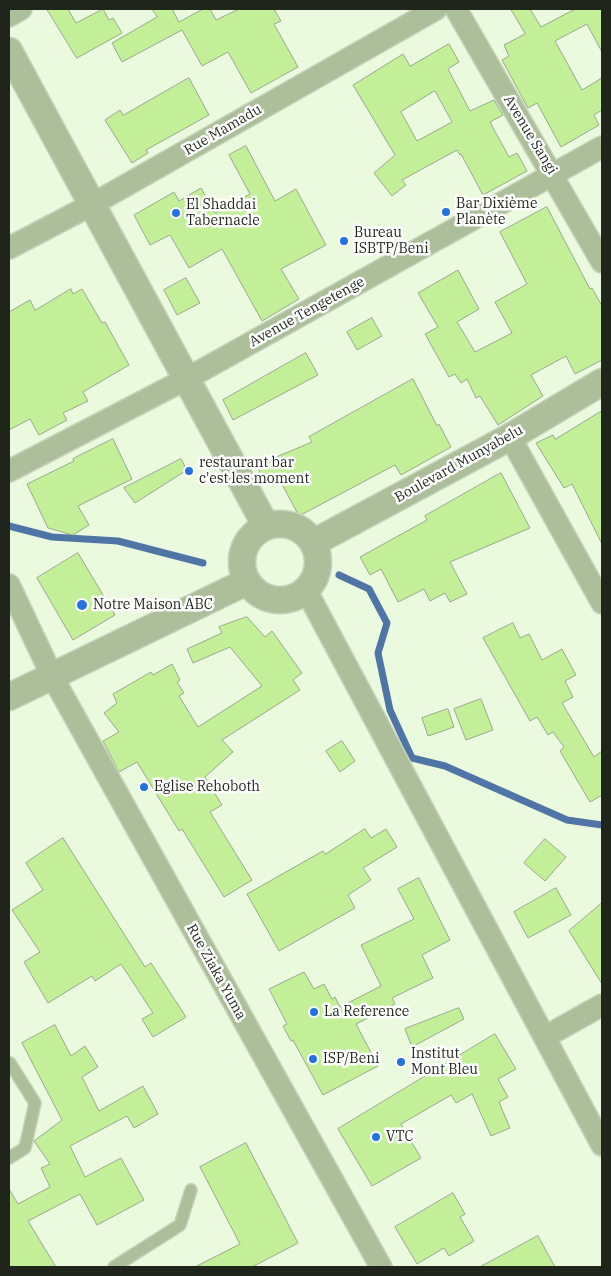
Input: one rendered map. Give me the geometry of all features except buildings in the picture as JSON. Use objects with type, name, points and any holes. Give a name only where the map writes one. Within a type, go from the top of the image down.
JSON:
[{"type":"street","points":[[9,16],[22,9]]},
{"type":"street","name":"Rue Mamadu","points":[[9,248],[93,204],[436,9]]},
{"type":"street","name":"Avenue Sangi","points":[[456,9],[553,174],[602,262]]},
{"type":"street","points":[[9,50],[188,378],[266,526]]},
{"type":"street","name":"Avenue Tengetenge","points":[[9,471],[188,378],[602,148]]},
{"type":"street","name":"Boulevard Munyabelu","points":[[313,543],[510,437],[602,382]]},
{"type":"street","points":[[510,437],[602,603]]},
{"type":"street","points":[[280,524],[292,526],[304,532],[313,543],[317,555],[317,568],[314,580],[306,590],[291,599],[274,601],[258,595],[246,582],[241,566],[244,550],[252,535],[266,526],[280,524]]},
{"type":"street","points":[[9,697],[246,582]]},
{"type":"street","name":"Rue Ziaka Yuma","points":[[9,585],[52,676],[381,1267]]},
{"type":"street","points":[[306,590],[602,1145]]},
{"type":"street","points":[[545,1037],[602,1005]]},
{"type":"lane","points":[[9,1158],[25,1148],[35,1103],[10,1063]]},
{"type":"lane","points":[[114,1267],[180,1225],[191,1190]]},
{"type":"waterway","points":[[9,526],[52,537],[118,541],[203,563]]},
{"type":"waterway","points":[[339,575],[369,589],[387,623],[378,653],[390,710],[412,758],[445,766],[567,820],[602,825]]},
{"type":"place","name":"Bar Dixième Planète","points":[[446,212]]},
{"type":"place","name":"El Shaddai Tabernacle","points":[[176,213]]},
{"type":"place","name":"Bureau ISBTP/Beni","points":[[344,241]]},
{"type":"place","name":"restaurant bar c'est les moment","points":[[189,471]]},
{"type":"place","name":"Notre Maison ABC","points":[[82,605]]},
{"type":"place","name":"Eglise Rehoboth","points":[[144,787]]},
{"type":"place","name":"La Reference","points":[[314,1012]]},
{"type":"place","name":"ISP/Beni","points":[[313,1059]]},
{"type":"place","name":"Institut Mont Bleu","points":[[401,1062]]},
{"type":"place","name":"VTC","points":[[376,1137]]}]
